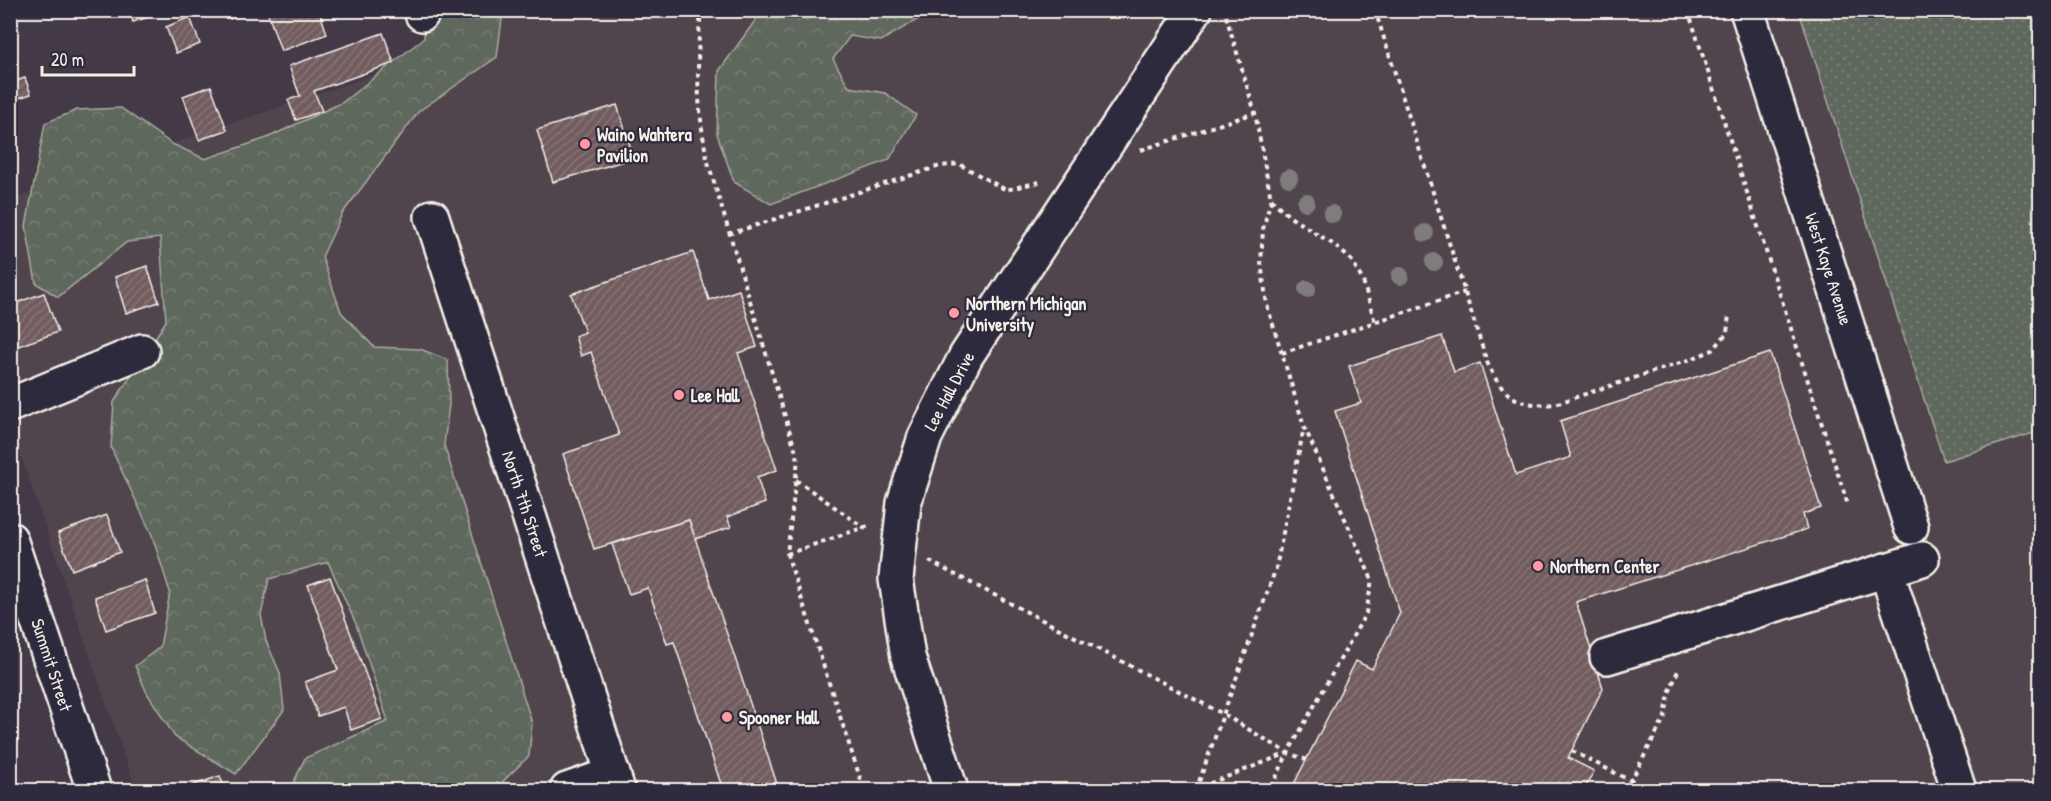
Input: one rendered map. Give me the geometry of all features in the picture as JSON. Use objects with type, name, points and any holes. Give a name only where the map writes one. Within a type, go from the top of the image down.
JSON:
[{"type":"street","name":"Lee Hall Drive","points":[[951,790],[908,657],[896,579],[904,503],[930,427],[966,356],[1195,10]]},
{"type":"street","name":"West Kaye Avenue","points":[[1746,10],[1911,526]]},
{"type":"street","name":"North 7th Street","points":[[432,217],[615,782]]},
{"type":"street","points":[[10,405],[142,351]]},
{"type":"street","name":"Summit Street","points":[[10,539],[94,790]]},
{"type":"street","points":[[1607,657],[1922,559]]},
{"type":"street","points":[[1886,570],[1959,790]]},
{"type":"street","points":[[567,790],[615,782]]},
{"type":"path","points":[[701,10],[696,60],[699,119],[707,159],[798,459],[787,554],[864,790]]},
{"type":"path","points":[[1224,10],[1255,113],[1271,199],[1263,229],[1261,263],[1267,305],[1304,426],[1372,580],[1366,613],[1288,753],[1270,790]]},
{"type":"path","points":[[1375,10],[1495,380],[1508,395],[1521,402],[1538,405],[1555,404],[1689,360],[1713,350],[1727,333],[1729,314]]},
{"type":"path","points":[[1688,10],[1848,505]]},
{"type":"path","points":[[1137,151],[1255,113]]},
{"type":"path","points":[[729,234],[940,166],[959,164],[1006,190],[1091,168]]},
{"type":"path","points":[[1271,199],[1290,217],[1336,246],[1352,261],[1363,281],[1375,322]]},
{"type":"path","points":[[1282,353],[1465,292]]},
{"type":"path","points":[[1195,790],[1276,568],[1304,426]]},
{"type":"path","points":[[796,480],[867,529],[1223,714],[1288,753],[1307,760]]},
{"type":"path","points":[[1626,790],[1665,717],[1670,693],[1681,663]]},
{"type":"path","points":[[1572,751],[1631,781]]},
{"type":"path","points":[[1195,790],[1288,753]]},
{"type":"shaded area","name":"Northern Michigan University","points":[[449,11],[1799,11],[1944,461],[2040,431],[2040,790],[136,790],[11,427],[10,200],[460,45]]},
{"type":"green space","points":[[425,11],[503,11],[497,57],[419,111],[342,214],[322,257],[341,312],[374,347],[420,349],[448,360],[449,404],[444,445],[532,723],[529,756],[494,790],[290,790],[305,758],[388,721],[356,624],[328,562],[269,579],[261,615],[266,641],[280,673],[284,710],[236,774],[175,737],[147,693],[135,666],[160,647],[170,592],[152,535],[111,448],[114,402],[166,321],[160,238],[127,242],[58,297],[36,283],[26,226],[45,123],[77,110],[121,108],[172,144],[205,159],[267,138],[343,102],[424,38]]},
{"type":"green space","points":[[762,11],[932,11],[881,41],[850,36],[833,59],[849,87],[885,93],[916,115],[889,160],[771,204],[734,182],[717,134],[719,71]]},
{"type":"green space","points":[[1799,11],[2040,11],[2040,431],[1944,461]]},
{"type":"building","points":[[129,10],[147,10],[149,17],[133,22]]},
{"type":"building","points":[[227,10],[252,10],[230,19]]},
{"type":"building","points":[[319,10],[327,34],[281,51],[267,11]]},
{"type":"building","points":[[190,17],[200,44],[176,53],[166,27]]},
{"type":"building","points":[[383,33],[394,63],[314,91],[322,111],[296,120],[288,100],[300,96],[289,66]]},
{"type":"building","points":[[25,78],[31,94],[10,101],[10,83]]},
{"type":"building","points":[[211,86],[227,130],[199,140],[183,96]]},
{"type":"building","name":"Waino Wahtera Pavilion","points":[[617,105],[634,158],[553,182],[537,130]]},
{"type":"building","name":"Lee Hall","points":[[693,252],[709,300],[739,290],[757,347],[738,353],[777,470],[757,477],[765,503],[727,517],[731,527],[695,539],[689,520],[594,549],[563,454],[619,435],[591,352],[581,356],[575,336],[585,332],[571,294]]},
{"type":"building","points":[[10,266],[18,286],[10,289]]},
{"type":"building","points":[[147,266],[159,302],[126,313],[115,277]]},
{"type":"building","points":[[44,293],[58,332],[10,349],[10,305]]},
{"type":"building","name":"Northern Center","points":[[1442,336],[1454,372],[1480,363],[1516,475],[1571,457],[1560,421],[1770,353],[1821,508],[1803,514],[1807,529],[1576,602],[1603,688],[1568,758],[1594,771],[1584,790],[1291,790],[1356,661],[1372,669],[1400,613],[1335,411],[1361,403],[1349,366]]},
{"type":"building","points":[[107,515],[120,552],[72,570],[58,533]]},
{"type":"building","name":"Spooner Hall","points":[[689,520],[779,790],[723,790],[674,642],[667,644],[648,588],[629,594],[612,544]]},
{"type":"building","points":[[330,577],[382,719],[351,730],[344,707],[318,716],[305,682],[338,670],[308,585]]},
{"type":"building","points":[[145,580],[155,613],[106,630],[95,597]]},
{"type":"building","points":[[220,776],[225,790],[179,790]]},
{"type":"place","name":"Waino Wahtera Pavilion","points":[[585,144]]},
{"type":"place","name":"Northern Michigan University","points":[[954,313]]},
{"type":"place","name":"Lee Hall","points":[[679,395]]},
{"type":"place","name":"Northern Center","points":[[1538,566]]},
{"type":"place","name":"Spooner Hall","points":[[727,717]]}]
